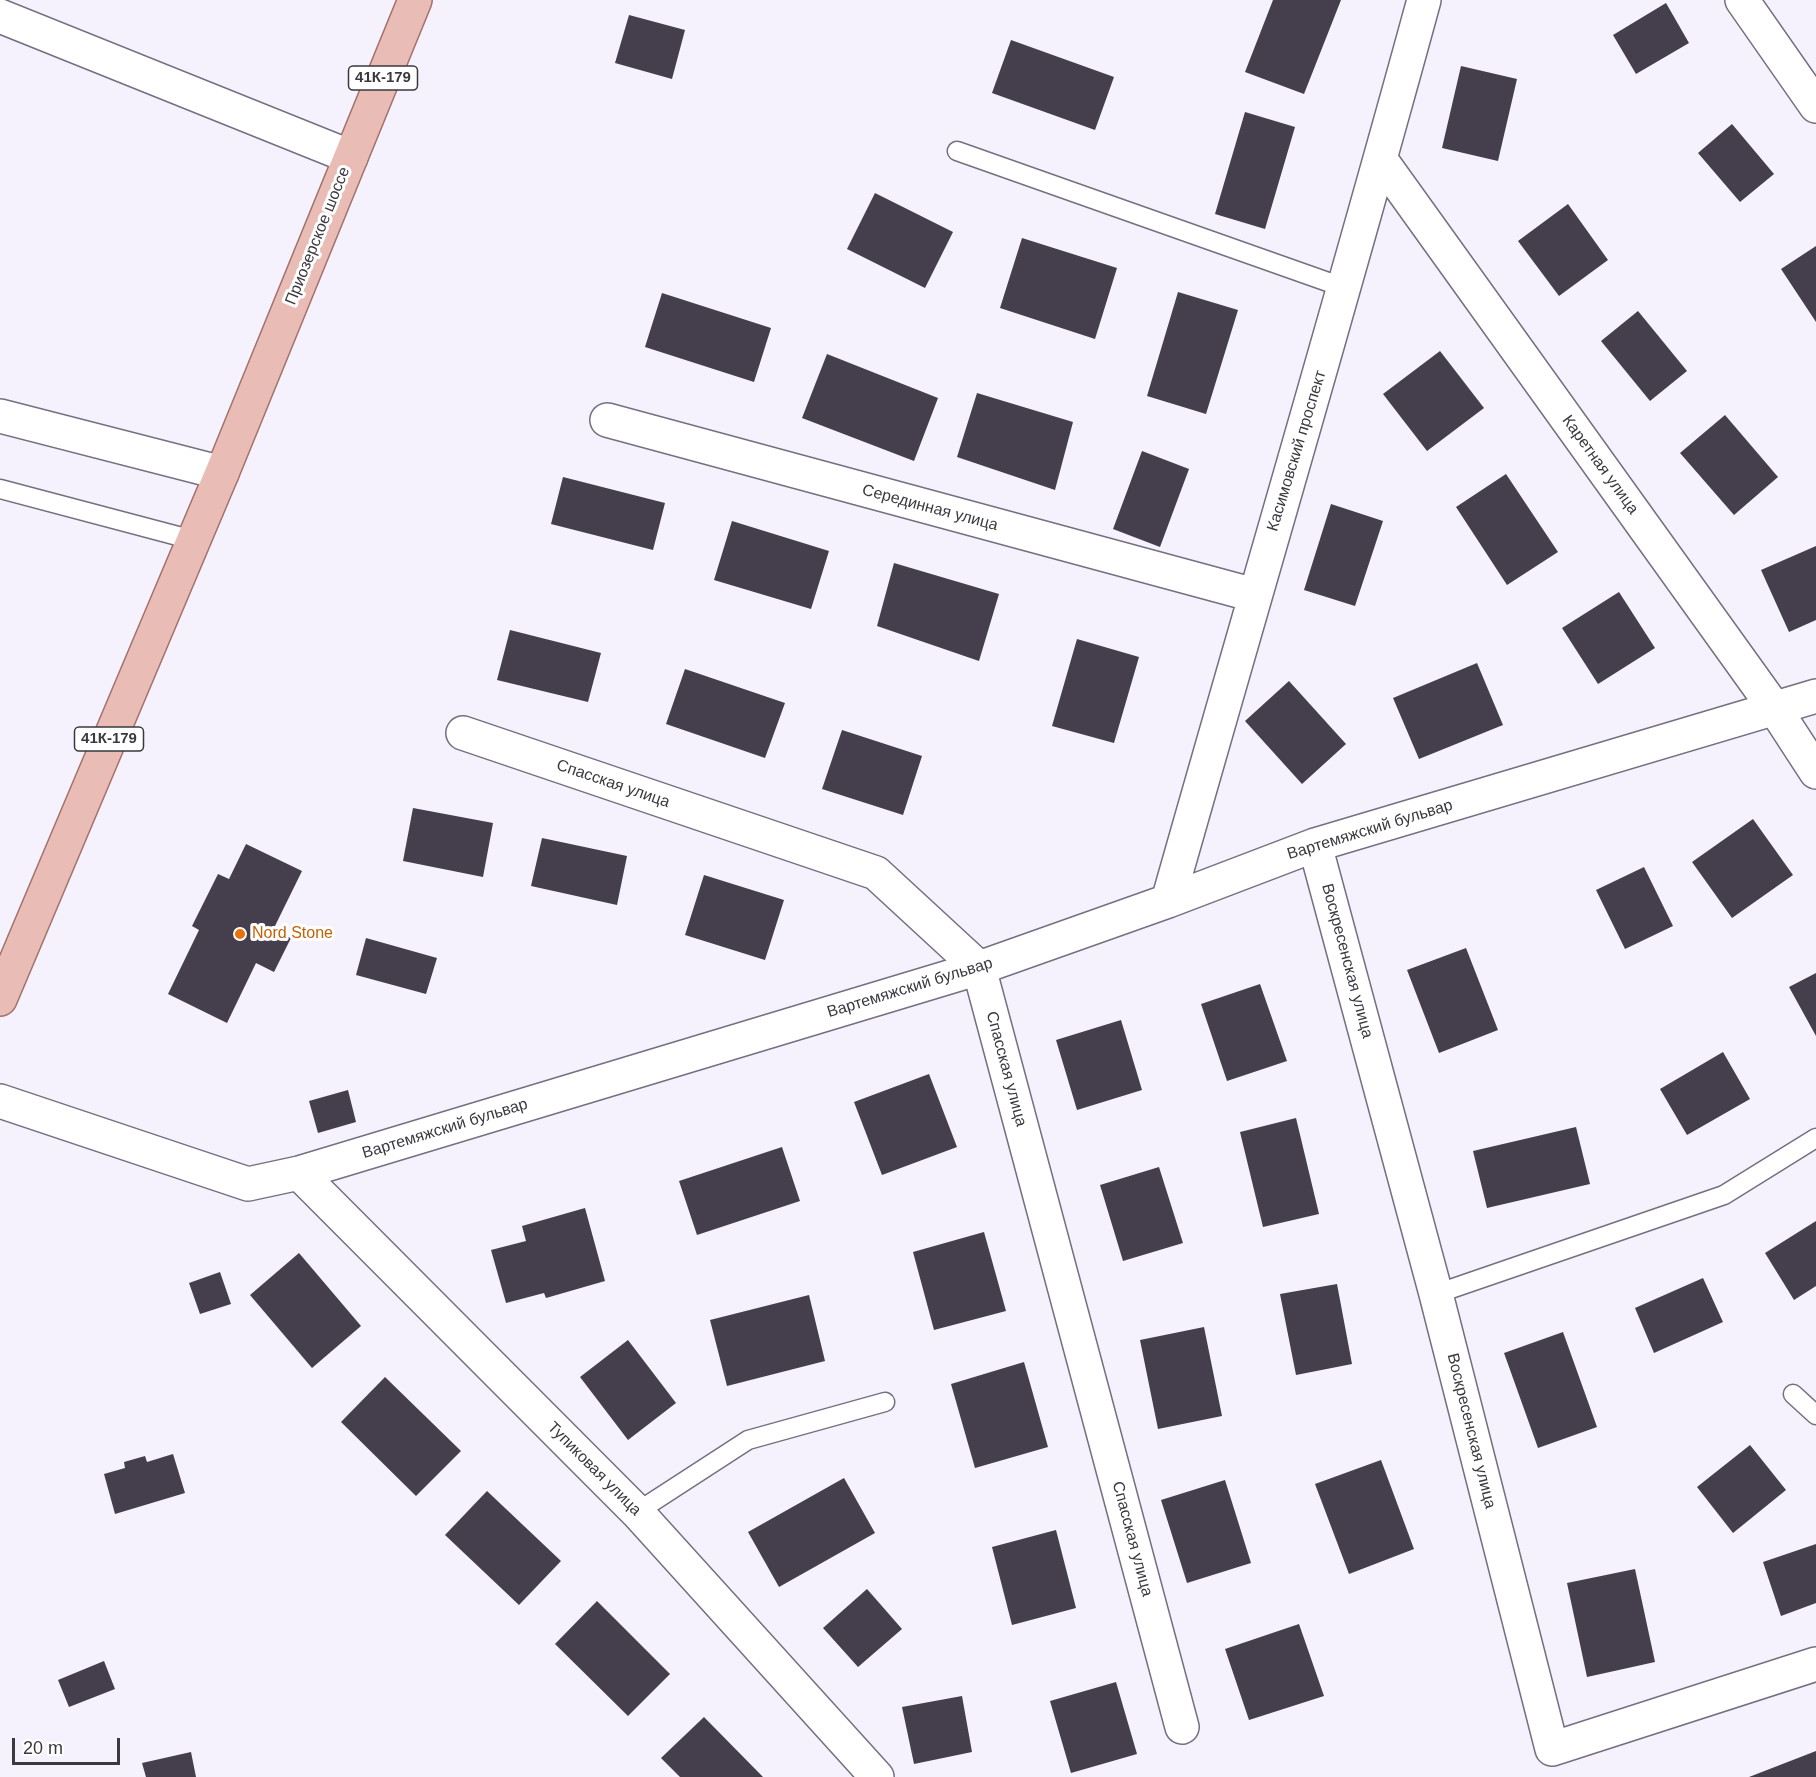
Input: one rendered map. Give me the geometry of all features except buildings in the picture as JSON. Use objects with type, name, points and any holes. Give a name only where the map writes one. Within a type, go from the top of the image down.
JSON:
[{"type":"main road","name":"Приозерское шоссе","points":[[222,473],[416,0]]},
{"type":"main road","name":"41К-179","points":[[0,999],[222,473]]},
{"type":"street","name":"Касимовский проспект","points":[[1168,902],[1254,595],[1346,288],[1424,0]]},
{"type":"street","points":[[1742,0],[1816,106]]},
{"type":"street","points":[[0,16],[351,157]]},
{"type":"street","name":"Каретная улица","points":[[1381,160],[1774,709],[1816,772]]},
{"type":"street","points":[[0,417],[222,473]]},
{"type":"street","name":"Серединная улица","points":[[607,420],[1254,595]]},
{"type":"street","name":"Вартемяжский бульвар","points":[[0,1101],[248,1184],[299,1173],[979,968],[1168,902],[1316,845],[1816,696]]},
{"type":"street","name":"Спасская улица","points":[[463,733],[876,873],[979,968],[1182,1727]]},
{"type":"street","name":"Воскресенская улица","points":[[1316,845],[1436,1294],[1552,1749],[1816,1664]]},
{"type":"street","name":"Тупиковая улица","points":[[299,1173],[638,1512],[877,1777]]},
{"type":"lane","points":[[957,151],[1346,288]]},
{"type":"lane","points":[[0,489],[193,540]]},
{"type":"lane","points":[[1436,1294],[1724,1195],[1816,1138]]},
{"type":"lane","points":[[1793,1394],[1816,1415]]},
{"type":"lane","points":[[638,1512],[748,1440],[885,1402]]},
{"type":"place","name":"Nord Stone","points":[[240,934]]}]
